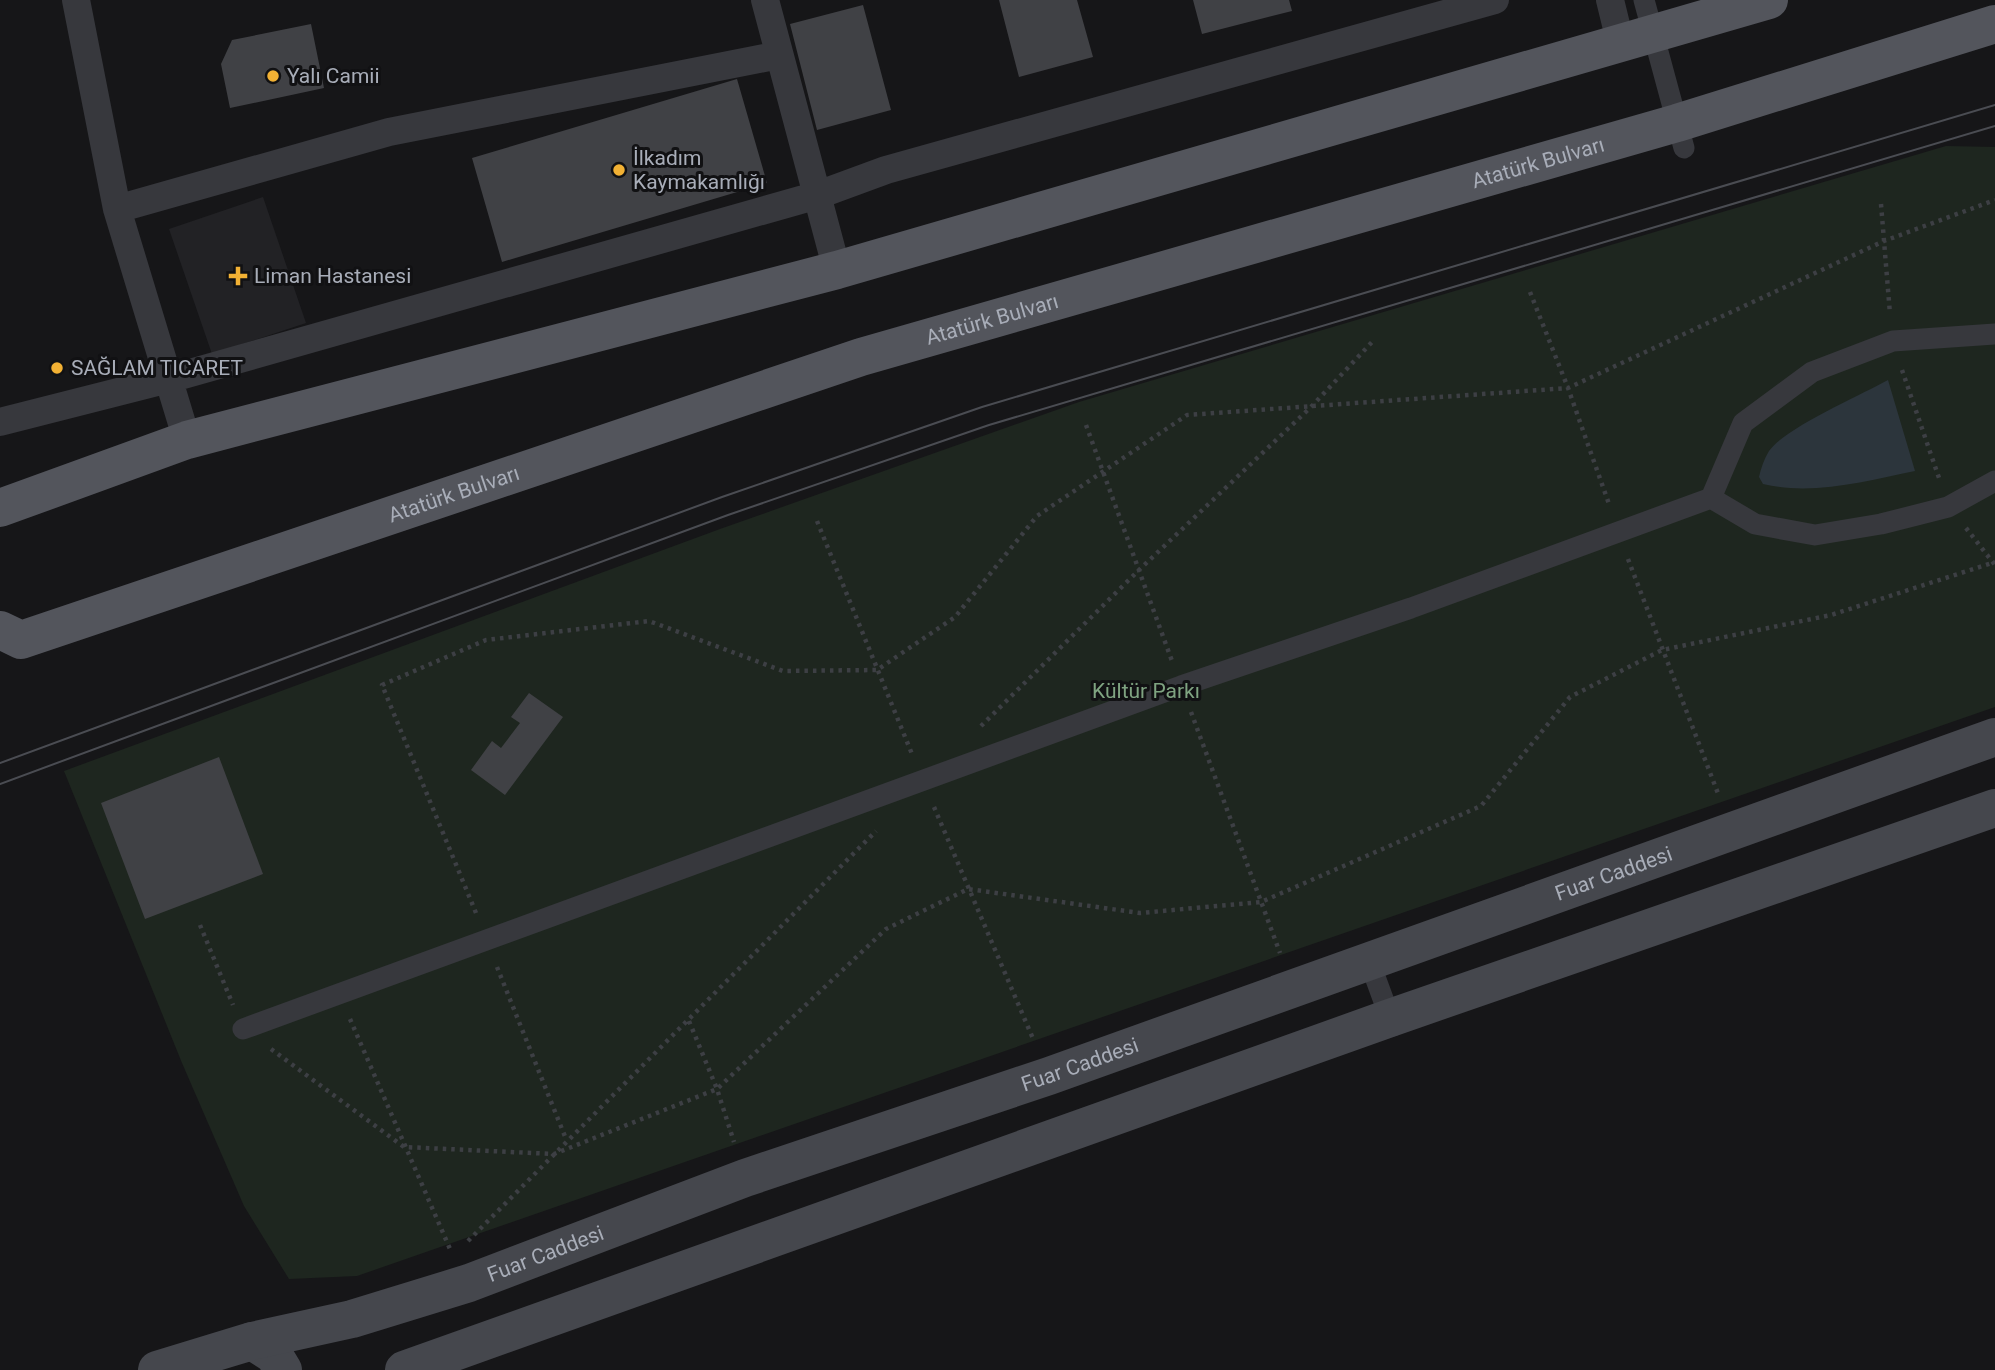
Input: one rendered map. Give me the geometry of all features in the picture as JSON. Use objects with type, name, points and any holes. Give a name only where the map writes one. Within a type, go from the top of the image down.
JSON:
[{"type":"main road","points":[[0,508],[187,440],[836,270],[1639,27],[1769,0]]},
{"type":"main road","name":"Atatürk Bulvarı","points":[[0,630],[21,640],[861,357],[1681,135],[1995,24]]},
{"type":"main road","name":"Fuar Caddesi","points":[[157,1370],[252,1341],[352,1319],[469,1283],[745,1178],[1049,1076],[1366,954],[1995,737]]},
{"type":"main road","points":[[404,1370],[1393,1025],[1995,808]]},
{"type":"main road","points":[[252,1341],[274,1355],[283,1370]]},
{"type":"street","points":[[76,0],[117,209],[187,440]]},
{"type":"street","points":[[765,0],[836,270]]},
{"type":"street","points":[[0,422],[169,379],[818,195],[887,170],[1495,0]]},
{"type":"street","points":[[1609,0],[1639,27],[1681,135]]},
{"type":"street","points":[[117,209],[389,132],[779,55]]},
{"type":"street","points":[[243,1029],[1181,686],[1424,603],[1711,498],[1743,423],[1812,372],[1893,341],[1995,334]]},
{"type":"street","points":[[1711,498],[1755,524],[1815,535],[1881,524],[1948,507],[1995,481]]},
{"type":"street","points":[[1366,954],[1393,1025]]},
{"type":"path","points":[[382,685],[486,640],[649,621],[783,671],[877,670],[955,617],[1037,516],[1186,415],[1569,388],[1884,241],[1995,200]]},
{"type":"path","points":[[200,925],[243,1029],[404,1147],[554,1154],[717,1089],[886,929],[968,889],[1140,913],[1261,902],[1481,806],[1570,697],[1662,650],[1831,615],[1995,564],[1948,507],[1893,341],[1881,204]]},
{"type":"path","points":[[339,993],[453,1256]]},
{"type":"path","points":[[688,1021],[717,1089],[745,1178]]},
{"type":"shaded area","name":"Liman Hastanesi","points":[[263,197],[306,323],[212,354],[169,229]]},
{"type":"shaded area","points":[[1888,380],[1915,471],[1820,488],[1763,484],[1759,477],[1762,467],[1769,451],[1778,442],[1824,412]]},
{"type":"green space","name":"Kültür Parkı","points":[[1946,146],[1995,147],[1995,707],[357,1276],[289,1279],[244,1206],[182,1063],[64,771],[720,529],[1079,402]]},
{"type":"building","points":[[999,0],[1077,0],[1093,57],[1019,77]]},
{"type":"building","points":[[1193,0],[1289,0],[1292,11],[1202,34]]},
{"type":"building","points":[[863,5],[891,110],[817,130],[790,24]]},
{"type":"building","name":"Yalı Camii","points":[[311,24],[324,88],[230,108],[221,64],[232,40]]},
{"type":"building","name":"İlkadım Kaymakamlığı","points":[[737,79],[767,183],[502,262],[472,158]]},
{"type":"building","points":[[529,693],[563,717],[505,795],[471,770],[492,741],[501,748],[520,723],[511,717]]},
{"type":"building","points":[[219,757],[263,874],[145,919],[101,803]]},
{"type":"tram line","points":[[0,763],[722,497],[982,407],[1995,105]]},
{"type":"tram line","points":[[0,784],[728,515],[989,425],[1995,126]]},
{"type":"place","name":"Yalı Camii","points":[[273,76]]},
{"type":"place","name":"İlkadım Kaymakamlığı","points":[[619,170]]},
{"type":"place","name":"Liman Hastanesi","points":[[238,276]]},
{"type":"place","name":"SAĞLAM TICARET","points":[[57,368]]}]
